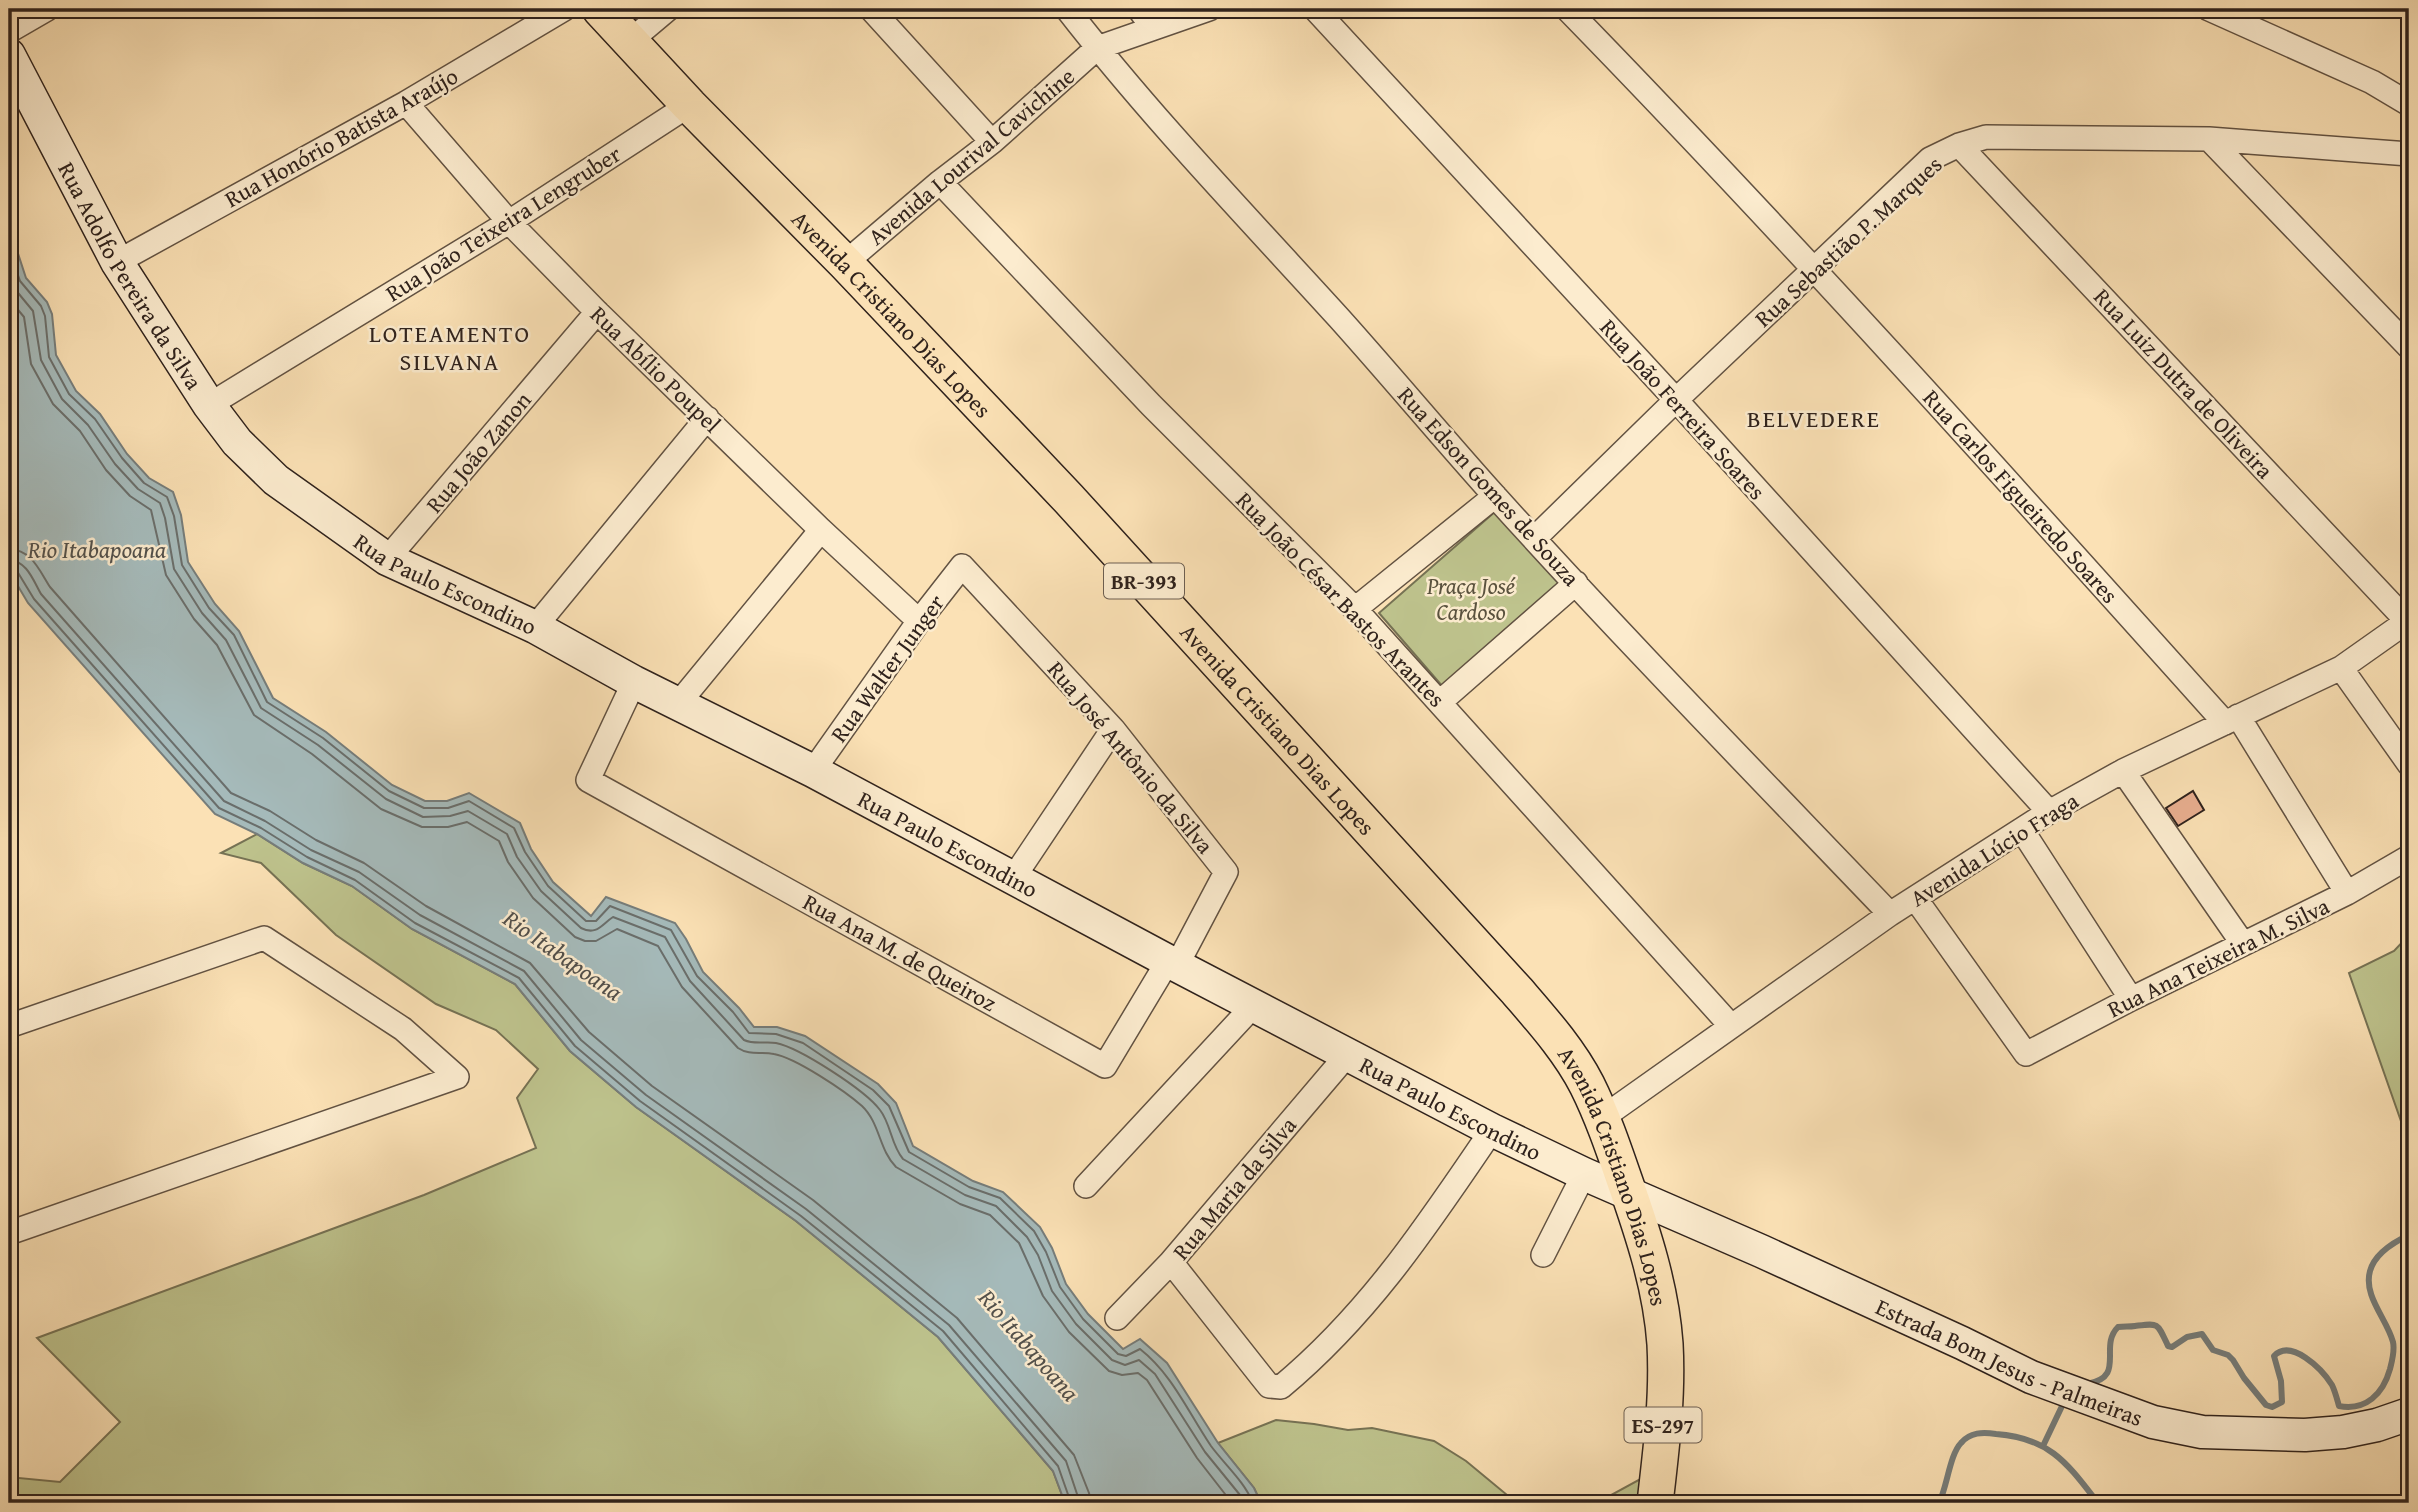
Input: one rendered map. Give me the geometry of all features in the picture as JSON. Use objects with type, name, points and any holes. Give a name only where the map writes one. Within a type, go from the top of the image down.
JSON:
[{"type":"main road","name":"Avenida Cristiano Dias Lopes","points":[[600,9],[689,106],[845,263],[1068,498],[1517,991],[1574,1063],[1602,1118],[1656,1279],[1665,1346],[1666,1390],[1655,1503]]},
{"type":"main road","name":"Rua Adolfo Pereira da Silva","points":[[9,55],[117,262],[209,405],[237,442],[276,480]]},
{"type":"main road","name":"Rua Paulo Escondino","points":[[276,480],[387,559],[535,627],[634,682],[813,771],[1347,1055],[1492,1130],[1630,1195]]},
{"type":"main road","name":"Estrada Bom Jesus - Palmeiras","points":[[1630,1195],[1761,1251],[2031,1377],[2153,1422],[2202,1432],[2305,1435],[2343,1432],[2377,1425],[2409,1414]]},
{"type":"street","points":[[9,31],[47,9]]},
{"type":"street","name":"Rua Honório Batista Araújo","points":[[117,262],[407,103],[564,9]]},
{"type":"street","points":[[630,41],[668,9]]},
{"type":"street","points":[[872,9],[992,142]]},
{"type":"street","name":"Rua Edson Gomes de Souza","points":[[1067,9],[1185,150],[1495,496],[1890,914]]},
{"type":"street","points":[[1139,9],[1153,28]]},
{"type":"street","points":[[1097,48],[1209,9]]},
{"type":"street","name":"Rua João Ferreira Soares","points":[[1315,9],[1676,400],[2049,811]]},
{"type":"street","name":"Rua Carlos Figueiredo Soares","points":[[1567,9],[1675,120],[2232,720],[2347,894]]},
{"type":"street","points":[[2209,9],[2372,82],[2409,104]]},
{"type":"street","name":"Avenida Lourival Cavichine","points":[[845,263],[940,182],[992,142],[1097,48]]},
{"type":"street","name":"Rua Abílio Poupel","points":[[407,103],[509,222],[597,312],[821,530],[919,621]]},
{"type":"street","name":"Rua João Teixeira Lengruber","points":[[209,405],[509,222],[689,106]]},
{"type":"street","name":"Rua Sebastião P. Marques","points":[[1535,538],[1930,159],[1959,145],[1986,137],[2209,139],[2409,154]]},
{"type":"street","points":[[2209,139],[2409,346]]},
{"type":"street","name":"Rua Luiz Dutra de Oliveira","points":[[1959,145],[2409,621]]},
{"type":"street","name":"Rua João César Bastos Arantes","points":[[940,182],[1151,405],[1355,609],[1731,1026]]},
{"type":"street","name":"Rua João Zanon","points":[[387,559],[597,312]]},
{"type":"street","points":[[535,627],[707,418]]},
{"type":"street","points":[[1355,609],[1495,496]]},
{"type":"street","points":[[678,704],[821,530]]},
{"type":"street","name":"Rua Walter Junger","points":[[813,771],[919,621],[962,566]]},
{"type":"street","name":"Rua José Antônio da Silva","points":[[962,566],[1113,729],[1226,872],[1173,963]]},
{"type":"street","points":[[1440,702],[1576,583]]},
{"type":"street","name":"Avenida Lúcio Fraga","points":[[1602,1118],[1890,914],[2049,811],[2123,771],[2341,668],[2409,621]]},
{"type":"street","points":[[2341,668],[2406,750]]},
{"type":"street","name":"Rua Ana M. de Queiroz","points":[[634,682],[587,780],[1105,1066],[1173,963]]},
{"type":"street","points":[[1014,877],[1113,729]]},
{"type":"street","points":[[2123,771],[2243,944]]},
{"type":"street","points":[[2022,830],[2131,999]]},
{"type":"street","name":"Rua Ana Teixeira M. Silva","points":[[1915,898],[2026,1054],[2131,999],[2347,894],[2409,857]]},
{"type":"street","points":[[9,1026],[264,938],[403,1029],[457,1077],[9,1233]]},
{"type":"street","points":[[1086,1186],[1254,1005]]},
{"type":"street","name":"Rua Maria da Silva","points":[[1117,1318],[1171,1262],[1347,1055]]},
{"type":"street","points":[[1171,1262],[1269,1386],[1281,1387],[1333,1341],[1364,1307],[1443,1202],[1492,1130]]},
{"type":"street","points":[[1543,1255],[1584,1174]]},
{"type":"green space","name":"Praça José Cardoso","points":[[1497,510],[1561,584],[1443,687],[1379,613]]},
{"type":"green space","points":[[257,834],[303,863],[352,886],[412,929],[515,984],[570,1051],[636,1107],[796,1221],[938,1337],[1053,1471],[1065,1503],[9,1503],[9,1477],[60,1482],[120,1422],[37,1338],[424,1195],[536,1148],[517,1098],[538,1069],[496,1030],[436,1004],[336,935],[261,863],[221,853]]},
{"type":"green space","points":[[2409,935],[2409,1144],[2349,973],[2394,951]]},
{"type":"green space","points":[[1276,1420],[1348,1430],[1372,1428],[1434,1441],[1466,1461],[1507,1495],[1521,1503],[1261,1503],[1254,1488],[1218,1443]]},
{"type":"green space","points":[[1655,1471],[1650,1503],[1581,1503],[1604,1499]]},
{"type":"water","name":"Rio Itabapoana","points":[[9,226],[26,278],[47,302],[52,314],[56,355],[76,391],[100,414],[127,454],[149,478],[173,492],[181,515],[188,562],[215,604],[239,631],[273,698],[326,732],[392,785],[425,801],[447,801],[469,793],[520,823],[531,849],[553,882],[591,916],[606,897],[675,923],[703,972],[754,1027],[777,1027],[805,1036],[878,1084],[896,1103],[913,1146],[973,1181],[1003,1192],[1040,1227],[1052,1248],[1066,1284],[1088,1314],[1123,1349],[1140,1339],[1167,1363],[1218,1443],[1254,1488],[1261,1503],[1065,1503],[1053,1471],[938,1337],[796,1221],[636,1107],[570,1051],[515,984],[412,929],[352,886],[303,863],[257,834],[215,814],[28,603],[9,571]]},
{"type":"building","points":[[2193,791],[2204,810],[2178,826],[2166,808]]},
{"type":"waterway","points":[[2087,1384],[2106,1375],[2109,1368],[2110,1343],[2118,1327],[2153,1325],[2159,1328],[2168,1346],[2172,1347],[2187,1337],[2202,1334],[2213,1350],[2228,1355],[2233,1360],[2266,1405],[2272,1407],[2282,1402],[2281,1381],[2274,1356],[2281,1351],[2297,1353],[2314,1364],[2332,1385],[2339,1406],[2349,1407],[2365,1403],[2383,1386],[2394,1349],[2390,1333],[2370,1289],[2370,1271],[2381,1254],[2409,1235]]},
{"type":"waterway","points":[[2043,1446],[2063,1404]]},
{"type":"waterway","points":[[1939,1503],[1957,1448],[1968,1437],[1986,1433],[2015,1436],[2044,1447],[2077,1476],[2098,1503]]},
{"type":"district","name":"LOTEAMENTO SILVANA","points":[[450,347]]},
{"type":"district","name":"BELVEDERE","points":[[1814,418]]}]
